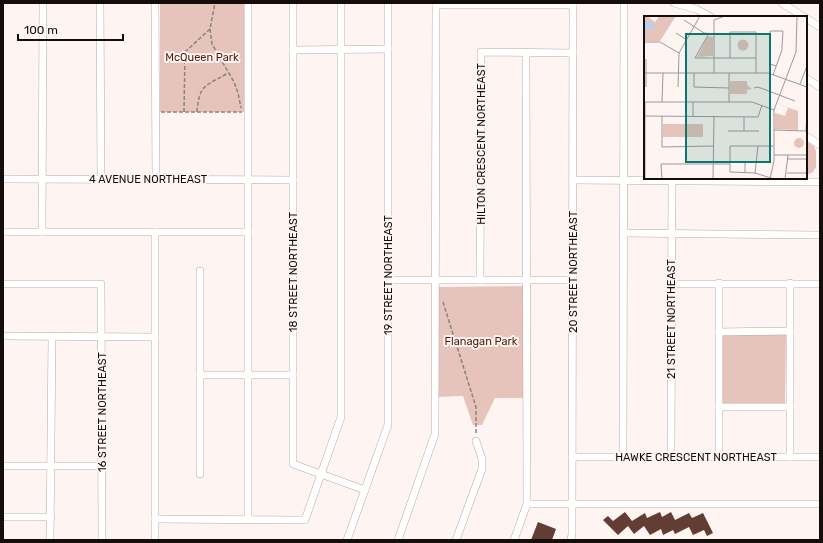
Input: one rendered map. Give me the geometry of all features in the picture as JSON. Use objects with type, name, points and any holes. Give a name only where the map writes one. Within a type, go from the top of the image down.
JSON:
[{"type":"street","points":[[42,232],[43,3]]},
{"type":"street","points":[[100,3],[101,179]]},
{"type":"street","points":[[155,3],[156,179]]},
{"type":"street","points":[[248,3],[248,520]]},
{"type":"street","name":"18 STREET NORTHEAST","points":[[294,3],[293,464],[365,490]]},
{"type":"street","points":[[155,519],[305,520],[341,417],[341,3]]},
{"type":"street","name":"19 STREET NORTHEAST","points":[[347,540],[388,425],[388,3]]},
{"type":"street","points":[[623,457],[624,3]]},
{"type":"street","points":[[674,3],[696,9],[709,16]]},
{"type":"street","points":[[398,540],[435,434],[436,4],[573,4]]},
{"type":"street","name":"20 STREET NORTHEAST","points":[[571,540],[573,4]]},
{"type":"street","points":[[787,4],[802,16]]},
{"type":"street","points":[[807,19],[820,27]]},
{"type":"street","points":[[293,50],[388,49]]},
{"type":"street","name":"HILTON CRESCENT NORTHEAST","points":[[480,280],[481,52],[573,53]]},
{"type":"street","points":[[514,540],[527,504],[526,52]]},
{"type":"street","points":[[807,79],[820,87]]},
{"type":"street","points":[[807,137],[820,145]]},
{"type":"street","name":"4 AVENUE NORTHEAST","points":[[3,179],[293,180]]},
{"type":"street","points":[[573,180],[820,182]]},
{"type":"street","name":"21 STREET NORTHEAST","points":[[671,456],[672,180]]},
{"type":"street","points":[[3,232],[248,232]]},
{"type":"street","points":[[155,232],[155,540]]},
{"type":"street","points":[[623,233],[820,235]]},
{"type":"street","points":[[200,271],[200,474]]},
{"type":"street","points":[[388,280],[573,280]]},
{"type":"street","name":"16 STREET NORTHEAST","points":[[3,284],[101,284],[102,540]]},
{"type":"street","points":[[671,284],[820,284]]},
{"type":"street","points":[[719,284],[719,457]]},
{"type":"street","points":[[790,284],[790,457]]},
{"type":"street","points":[[719,332],[790,332]]},
{"type":"street","points":[[3,336],[155,337]]},
{"type":"street","points":[[50,540],[52,336]]},
{"type":"street","points":[[200,375],[293,375]]},
{"type":"street","points":[[719,407],[790,407]]},
{"type":"street","points":[[456,540],[482,469],[482,459],[476,441]]},
{"type":"street","name":"HAWKE CRESCENT NORTHEAST","points":[[572,457],[820,457]]},
{"type":"street","points":[[3,466],[102,466]]},
{"type":"street","points":[[527,504],[820,504]]},
{"type":"street","points":[[3,517],[51,517]]},
{"type":"path","points":[[215,3],[210,28],[212,44],[238,93],[241,112]]},
{"type":"path","points":[[184,112],[185,52],[210,28]]},
{"type":"path","points":[[197,112],[198,97],[204,87],[228,73]]},
{"type":"path","points":[[160,112],[245,112]]},
{"type":"path","points":[[443,302],[476,406],[476,441]]},
{"type":"green space","name":"McQueen Park","points":[[160,3],[245,3],[245,112],[160,112]]},
{"type":"green space","points":[[807,142],[814,146],[816,151],[816,167],[813,172],[807,175]]},
{"type":"green space","name":"Flanagan Park","points":[[524,286],[525,398],[495,398],[482,425],[473,425],[463,396],[438,397],[437,287]]},
{"type":"green space","points":[[723,335],[786,335],[785,403],[722,403]]},
{"type":"building","points":[[625,512],[632,521],[645,513],[647,518],[660,512],[662,517],[671,512],[675,520],[689,513],[692,518],[703,513],[713,533],[707,536],[704,530],[693,535],[689,527],[675,534],[673,530],[663,535],[661,529],[650,535],[644,526],[634,534],[628,526],[618,535],[603,520],[608,516],[613,521]]},
{"type":"building","points":[[538,522],[556,529],[552,540],[531,540]]}]
